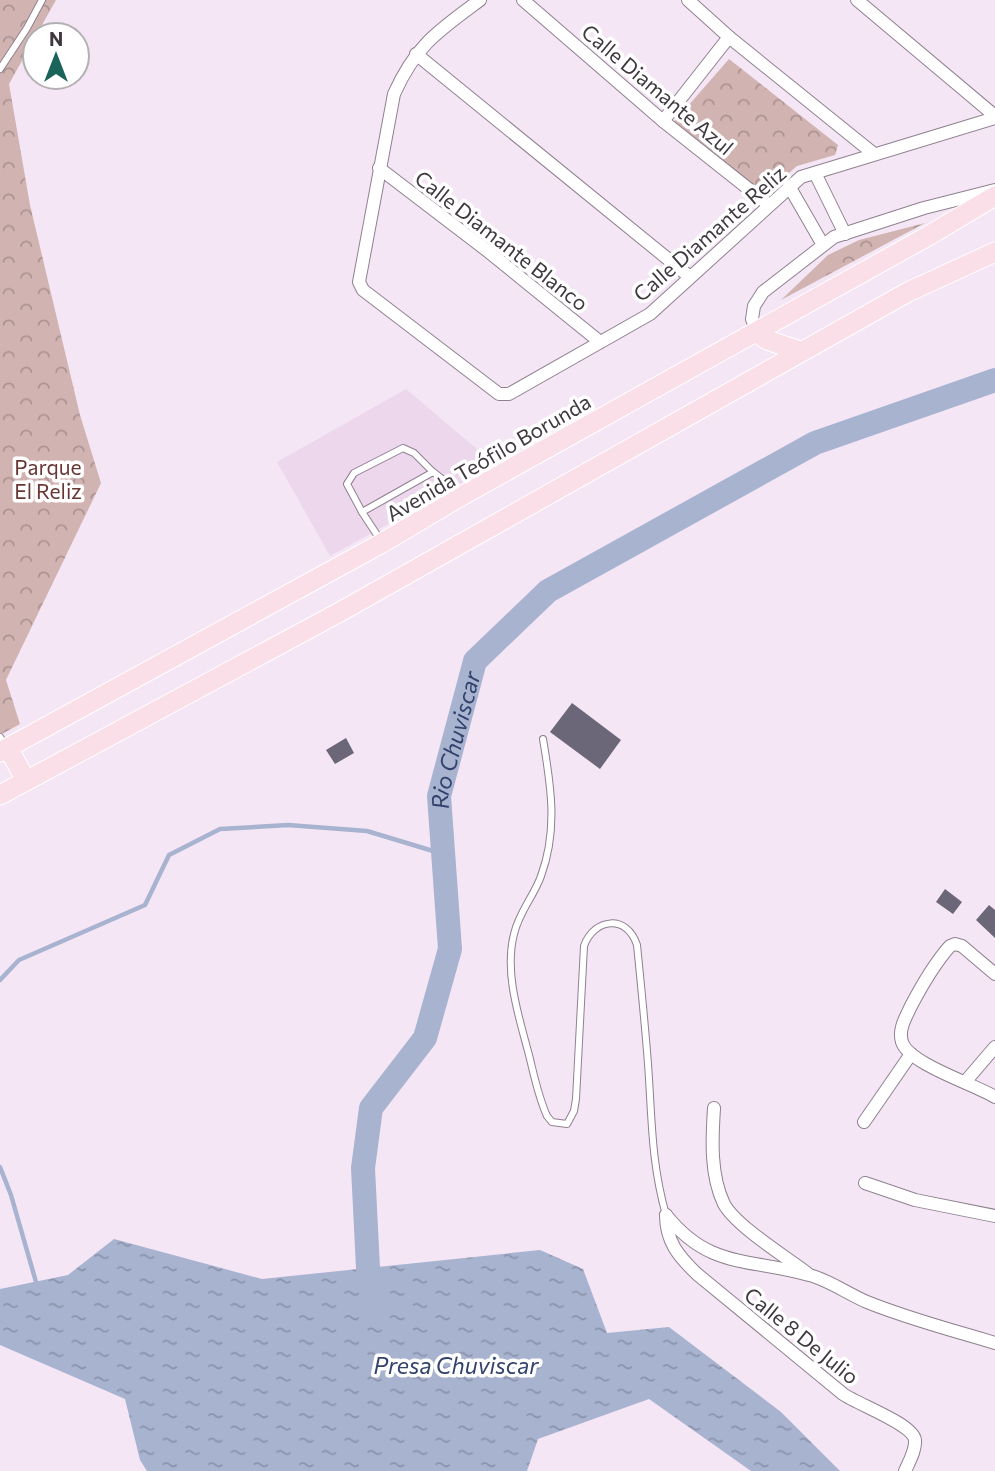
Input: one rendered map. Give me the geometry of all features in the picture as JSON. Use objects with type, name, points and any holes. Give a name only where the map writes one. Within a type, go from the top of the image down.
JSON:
[{"type":"main road","name":"Avenida Teófilo Borunda","points":[[3,746],[382,543],[995,196]]},
{"type":"main road","points":[[0,795],[338,613],[908,292],[995,252]]},
{"type":"main road","points":[[757,332],[774,343],[800,351]]},
{"type":"main road","points":[[3,746],[26,780]]},
{"type":"street","name":"Calle Diamante Reliz","points":[[480,0],[432,36],[402,75],[394,94],[359,275],[363,290],[499,394],[509,394],[650,313],[801,177],[995,117]]},
{"type":"street","name":"Calle Diamante Azul","points":[[523,0],[663,121],[769,205]]},
{"type":"street","points":[[688,0],[729,37],[874,154]]},
{"type":"street","points":[[857,0],[995,117]]},
{"type":"street","points":[[663,121],[729,37]]},
{"type":"street","points":[[416,54],[690,277]]},
{"type":"street","name":"Calle Diamante Blanco","points":[[379,168],[600,342]]},
{"type":"street","points":[[815,173],[845,234]]},
{"type":"street","points":[[789,186],[823,245]]},
{"type":"street","points":[[757,332],[752,319],[754,306],[763,292],[834,237],[924,208],[995,190]]},
{"type":"street","points":[[995,974],[967,949],[956,944],[950,946],[920,989],[902,1026],[902,1041],[911,1054],[942,1073],[995,1097]]},
{"type":"street","points":[[965,1082],[995,1046]]},
{"type":"street","points":[[864,1122],[911,1054]]},
{"type":"street","points":[[714,1108],[712,1146],[717,1185],[725,1205],[742,1223],[811,1275],[865,1301],[912,1319],[995,1343]]},
{"type":"street","points":[[865,1183],[915,1200],[995,1216]]},
{"type":"street","points":[[666,1214],[681,1233],[703,1249],[729,1259],[811,1275]]},
{"type":"street","name":"Calle 8 De Julio","points":[[666,1214],[669,1241],[696,1274],[843,1394],[912,1432],[915,1444],[905,1471]]},
{"type":"lane","points":[[0,69],[42,0]]},
{"type":"lane","points":[[382,543],[347,484],[354,473],[403,448],[414,453],[463,495]]},
{"type":"lane","points":[[362,512],[433,472]]},
{"type":"lane","points":[[543,739],[552,789],[551,828],[541,878],[522,911],[513,935],[512,947],[513,979],[522,1032],[547,1116],[552,1122],[567,1124],[572,1118],[576,1099],[584,946],[591,930],[599,927],[625,925],[630,930],[637,945],[648,1065],[651,1141],[656,1179],[666,1214]]},
{"type":"shaded area","points":[[406,389],[494,466],[330,556],[277,462]]},
{"type":"green space","name":"Parque El Reliz","points":[[0,0],[56,0],[44,21],[21,21],[21,63],[9,84],[30,205],[80,415],[101,483],[6,680],[20,724],[0,735]]},
{"type":"green space","points":[[729,59],[838,145],[835,155],[797,166],[763,196],[673,123]]},
{"type":"green space","points":[[925,223],[781,300],[828,255],[859,240]]},
{"type":"water","name":"Presa Chuviscar","points":[[114,1239],[262,1279],[540,1250],[583,1269],[607,1333],[669,1327],[781,1412],[840,1471],[751,1471],[649,1399],[538,1439],[527,1471],[147,1471],[140,1460],[125,1399],[0,1345],[0,1289],[68,1275]]},
{"type":"building","points":[[572,703],[621,740],[600,769],[550,732]]},
{"type":"building","points":[[346,738],[354,753],[335,764],[326,750]]},
{"type":"building","points":[[945,889],[962,902],[953,914],[936,902]]},
{"type":"building","points":[[989,905],[995,910],[995,938],[976,920]]},
{"type":"waterway","name":"Rio Chuviscar","points":[[374,1299],[368,1268],[363,1168],[371,1108],[425,1038],[450,949],[439,796],[475,661],[548,591],[815,443],[995,380]]},
{"type":"waterway","points":[[0,980],[19,960],[145,905],[169,855],[220,829],[288,825],[367,831],[443,854]]},
{"type":"waterway","points":[[0,1167],[11,1195],[36,1282]]}]
